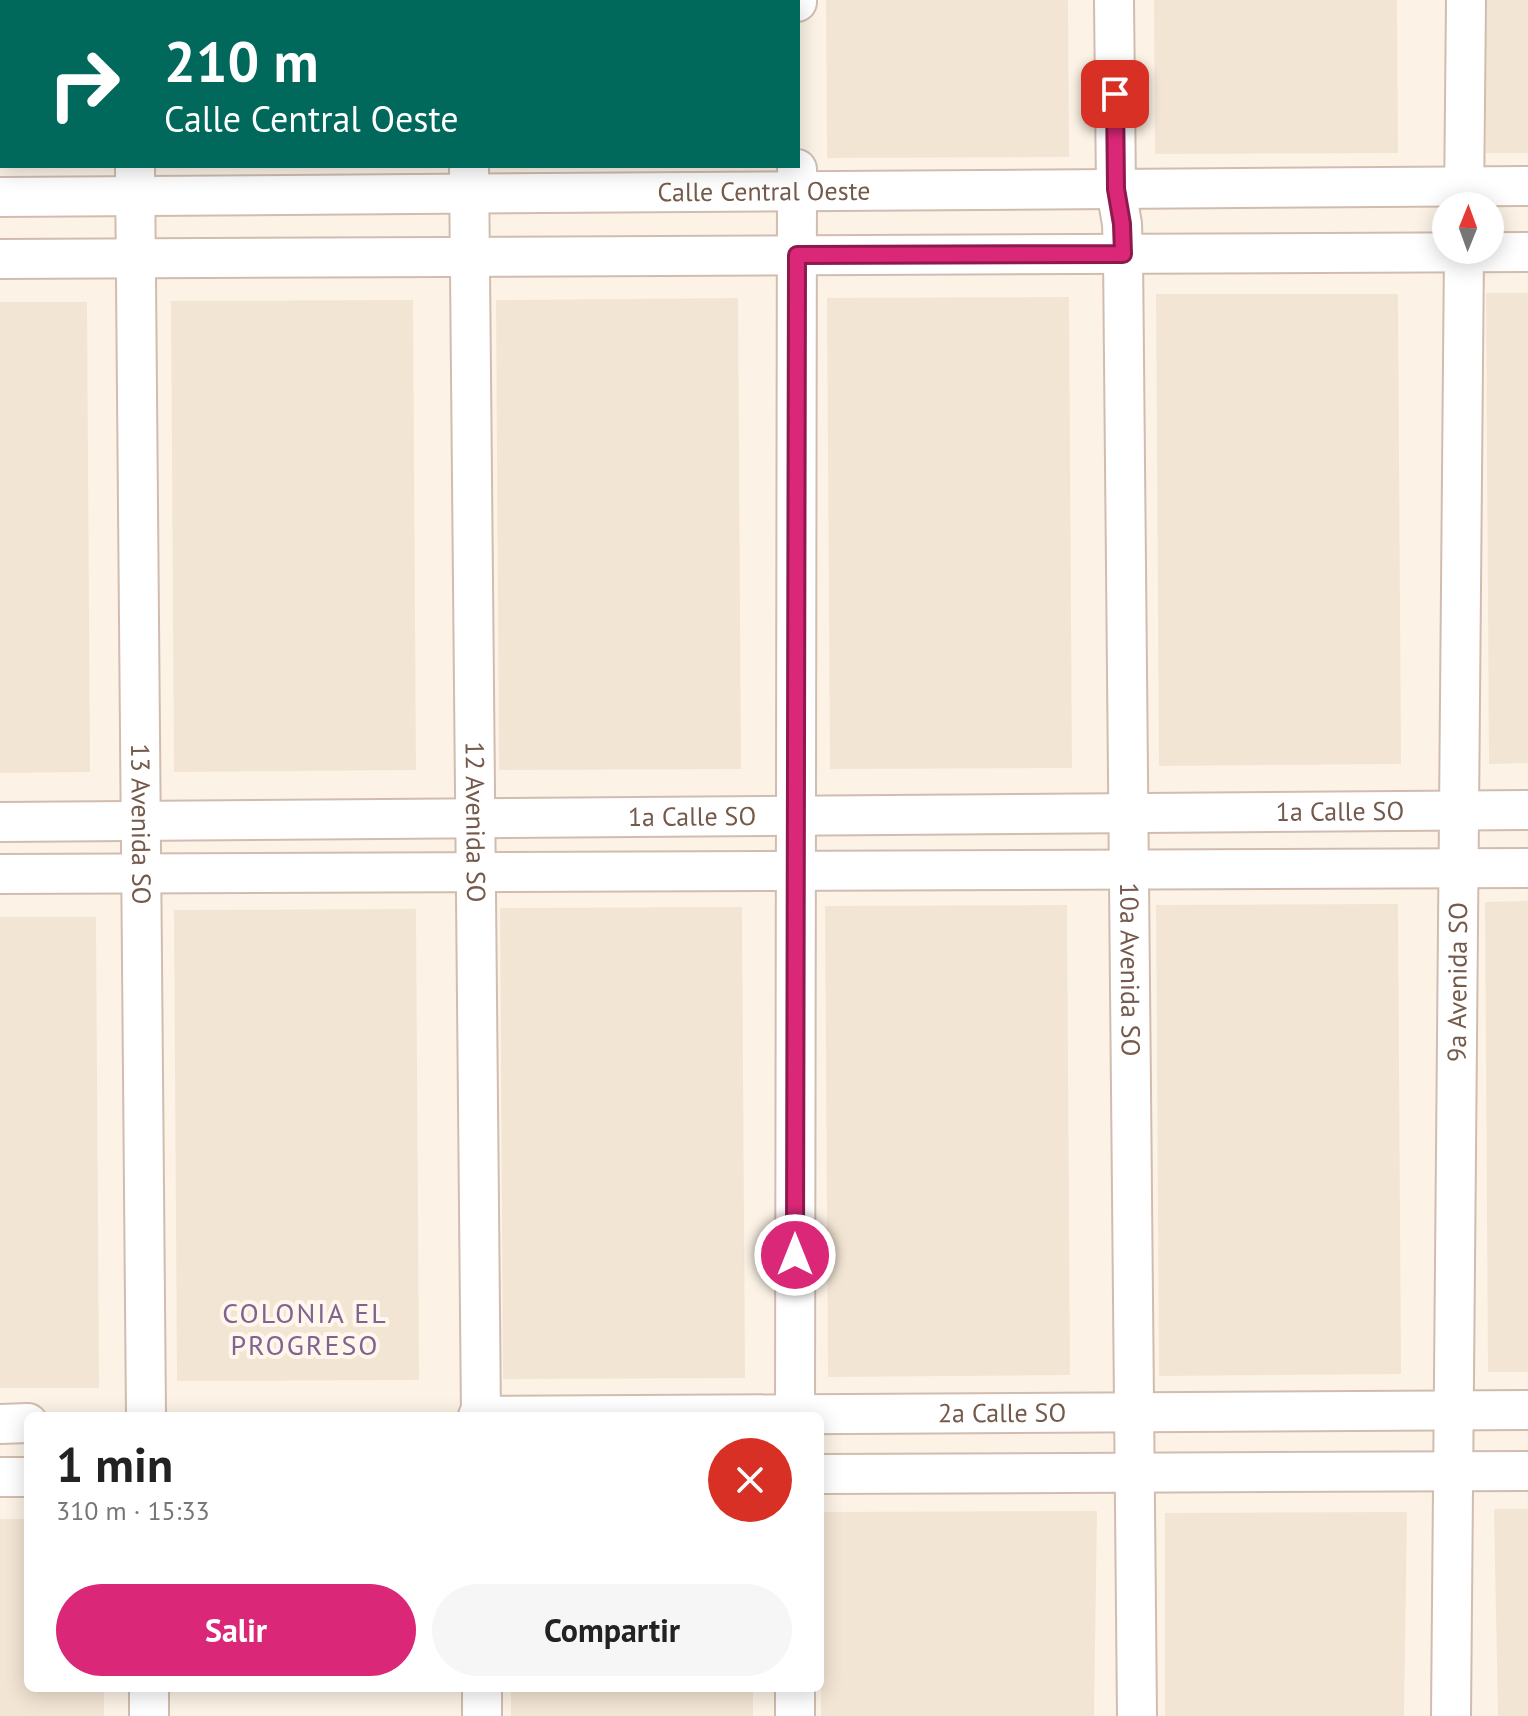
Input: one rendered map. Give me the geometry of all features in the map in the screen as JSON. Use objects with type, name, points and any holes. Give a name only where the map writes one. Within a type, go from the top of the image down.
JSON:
[{"type":"street","name":"10a Avenida SO","points":[[1114,0],[1129,870],[1137,1716]]},
{"type":"street","points":[[1465,192],[1466,0]]},
{"type":"street","name":"Calle Central Oeste","points":[[1490,192],[1528,186]]},
{"type":"street","name":"Calle Central Oeste","points":[[0,197],[135,213],[797,210],[1120,222],[1432,248]]},
{"type":"street","name":"Calle Central Oeste","points":[[0,259],[135,213],[797,210],[1120,222],[1432,198]]},
{"type":"street","points":[[795,1412],[797,210]]},
{"type":"street","name":"12 Avenida SO","points":[[469,211],[480,1412]]},
{"type":"street","name":"13 Avenida SO","points":[[135,213],[146,1412]]},
{"type":"street","name":"Calle Central Oeste","points":[[1504,252],[1528,252]]},
{"type":"street","name":"9a Avenida SO","points":[[1451,1716],[1464,264]]},
{"type":"street","name":"1a Calle SO","points":[[0,822],[1528,810]]},
{"type":"street","points":[[0,874],[1528,868]]},
{"type":"street","name":"2a Calle SO","points":[[824,1415],[1528,1410]]},
{"type":"street","points":[[0,1424],[24,1423]]},
{"type":"street","points":[[824,1474],[1528,1471]]},
{"type":"street","points":[[0,1477],[24,1477]]},
{"type":"street","points":[[149,1692],[149,1716]]},
{"type":"street","points":[[482,1692],[482,1716]]},
{"type":"street","points":[[795,1692],[795,1716]]},
{"type":"shaded area","points":[[826,0],[1068,0],[1069,157],[827,158]]},
{"type":"shaded area","points":[[1154,0],[1397,0],[1398,153],[1155,154]]},
{"type":"shaded area","points":[[1485,0],[1528,0],[1528,153],[1486,153]]},
{"type":"shaded area","points":[[1486,293],[1528,293],[1528,763],[1489,764]]},
{"type":"shaded area","points":[[1156,294],[1398,294],[1401,764],[1159,766]]},
{"type":"shaded area","points":[[1069,297],[1072,768],[830,769],[827,298]]},
{"type":"shaded area","points":[[738,298],[741,769],[499,770],[496,300]]},
{"type":"shaded area","points":[[413,300],[416,770],[174,772],[171,301]]},
{"type":"shaded area","points":[[0,302],[87,302],[90,772],[0,773]]},
{"type":"shaded area","points":[[1528,901],[1528,1372],[1488,1372],[1485,902]]},
{"type":"shaded area","points":[[1398,904],[1401,1374],[1159,1376],[1156,905]]},
{"type":"shaded area","points":[[1067,905],[1070,1375],[828,1377],[825,906]]},
{"type":"shaded area","points":[[742,907],[745,1378],[503,1379],[500,908]]},
{"type":"shaded area","points":[[416,909],[419,1380],[177,1381],[174,910]]},
{"type":"shaded area","points":[[0,917],[96,917],[99,1388],[0,1388]]},
{"type":"shaded area","points":[[1494,1509],[1528,1509],[1528,1716],[1498,1716]]},
{"type":"shaded area","points":[[1097,1511],[1094,1716],[821,1716],[821,1692],[824,1692],[824,1512]]},
{"type":"shaded area","points":[[1407,1512],[1404,1716],[1165,1716],[1165,1513]]},
{"type":"shaded area","points":[[0,1519],[24,1519],[24,1692],[104,1692],[104,1716],[0,1716]]},
{"type":"shaded area","points":[[511,1692],[753,1692],[753,1716],[511,1716]]},
{"type":"district","name":"COLONIA EL PROGRESO","points":[[305,1329]]},
{"type":"route","points":[[795,1255],[797,255],[1123,254],[1116,189],[1115,94]]}]
